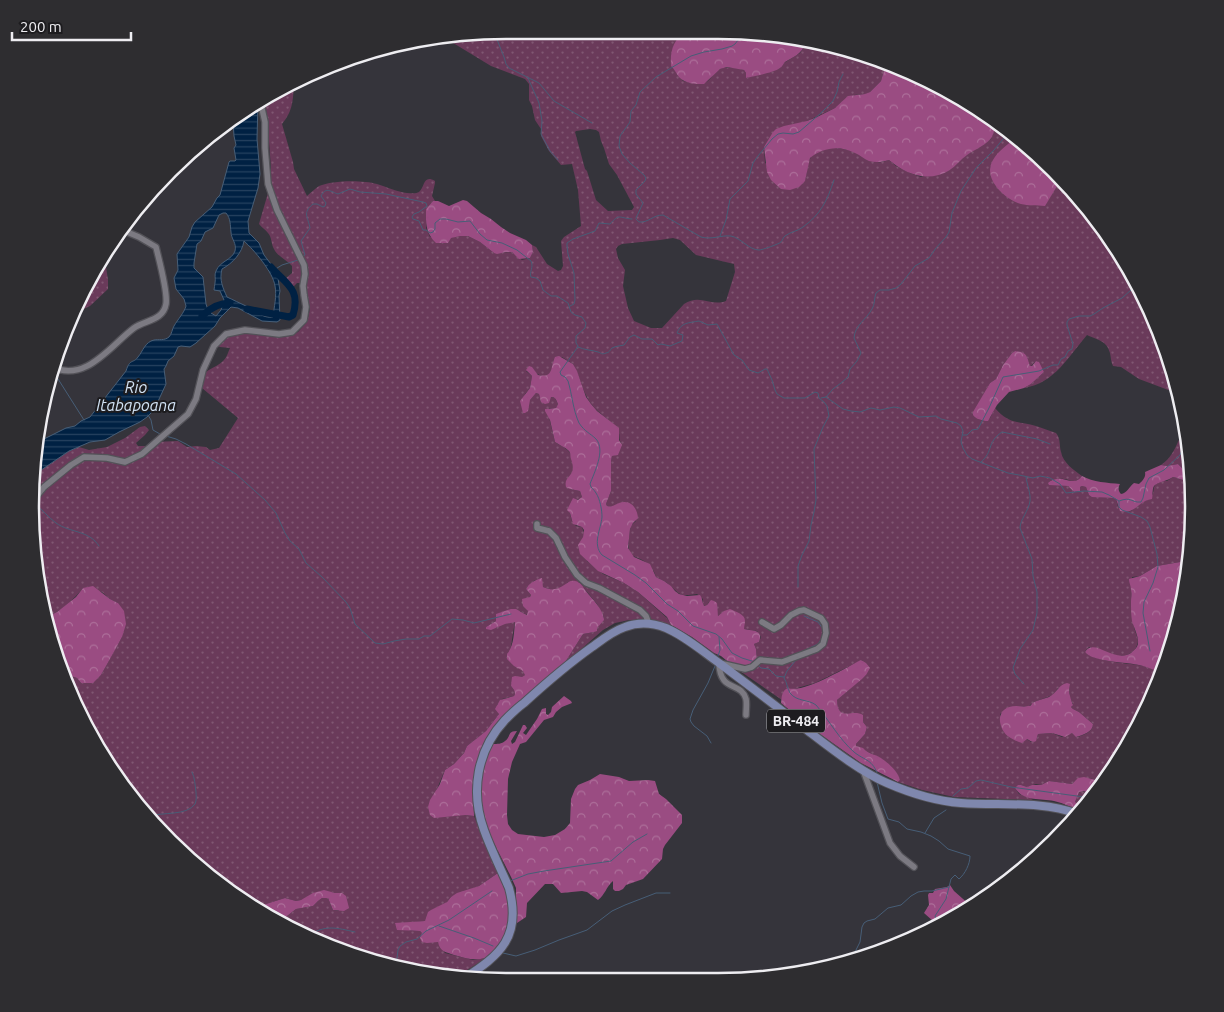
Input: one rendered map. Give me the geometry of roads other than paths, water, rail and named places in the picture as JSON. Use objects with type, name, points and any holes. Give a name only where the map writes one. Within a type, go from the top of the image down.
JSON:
[{"type":"main road","name":"BR-484","points":[[473,972],[500,951],[508,937],[512,924],[512,898],[484,829],[477,802],[477,783],[482,758],[492,738],[506,719],[565,667],[605,638],[636,624],[656,625],[676,632],[827,745],[863,770],[894,786],[949,802],[1044,806],[1071,811]]},
{"type":"street","points":[[39,493],[70,465],[84,457],[107,458],[125,462],[142,454],[188,414],[196,399],[203,370],[214,346],[226,334],[245,330],[279,334],[292,332],[304,320],[306,307],[303,286],[305,274],[301,258],[277,210],[268,184],[265,122],[262,107]]},
{"type":"street","points":[[60,369],[76,370],[92,364],[135,327],[154,320],[164,309],[166,293],[156,247],[127,232]]},
{"type":"street","points":[[537,524],[537,528],[549,531],[556,538],[565,557],[577,575],[586,583],[640,610],[646,616],[649,624]]},
{"type":"street","points":[[746,715],[746,698],[738,689],[731,687],[721,677],[719,663],[745,669],[760,660],[782,662],[817,649],[822,644],[826,633],[825,624],[821,618],[804,610],[791,615],[774,628],[762,622]]},
{"type":"street","points":[[863,770],[890,843],[900,856],[914,867]]},
{"type":"water","name":"Rio Itabapoana","points":[[258,110],[257,139],[260,174],[258,188],[248,221],[249,233],[259,243],[264,255],[277,272],[280,291],[280,320],[277,322],[262,321],[238,308],[231,307],[215,326],[196,343],[190,347],[178,347],[164,369],[166,384],[154,410],[147,417],[105,440],[90,442],[69,451],[40,471],[44,439],[66,428],[75,426],[90,417],[126,371],[129,364],[136,359],[146,345],[154,340],[167,338],[171,334],[173,327],[186,306],[184,299],[176,289],[174,278],[178,270],[177,254],[189,237],[195,222],[212,207],[220,195],[229,162],[236,160],[233,126]],"holes":[[[226,213],[235,243],[235,251],[215,272],[214,290],[220,291],[224,300],[221,310],[216,316],[208,310],[203,277],[194,268],[194,263],[197,244],[201,241],[205,232],[213,228],[219,215]],[[244,241],[253,250],[274,280],[276,294],[273,317],[262,315],[227,297],[221,280],[222,269],[236,257]]]},
{"type":"waterway","points":[[497,39],[509,68],[539,83],[554,101],[592,123]]},
{"type":"waterway","points":[[636,218],[643,203],[636,194],[636,190],[646,178],[622,154],[619,146],[620,136],[630,122],[631,111],[636,105],[640,92],[656,77],[691,56],[732,46],[738,40]]},
{"type":"waterway","points":[[720,236],[726,220],[730,199],[748,181],[753,163],[758,156],[778,134],[799,132],[821,113],[833,101],[843,74]]},
{"type":"waterway","points":[[528,78],[539,103],[542,121],[541,134],[550,151],[558,160]]},
{"type":"waterway","points":[[821,398],[826,397],[848,377],[850,369],[857,361],[861,353],[854,338],[855,333],[870,313],[876,293],[880,290],[896,288],[915,266],[929,258],[949,232],[952,213],[961,191],[976,168],[1005,137]]},
{"type":"waterway","points":[[636,219],[642,222],[663,215],[701,237],[731,236],[752,248],[761,250],[780,243],[784,236],[809,222],[826,201],[834,180]]},
{"type":"waterway","points":[[303,256],[305,255],[301,241],[310,228],[307,215],[310,207],[313,204],[325,206],[326,203],[321,196],[327,190],[338,194],[350,189],[360,192],[386,194],[426,203],[427,206],[412,217],[419,221],[423,230],[430,233],[433,232],[435,223],[440,219],[458,222],[470,221],[487,240],[502,243],[517,250],[531,261],[531,277],[540,281],[543,290],[551,296],[557,296],[568,303],[571,312],[582,317],[586,323],[585,328],[576,336],[577,348],[560,372],[568,381],[579,423],[599,444],[600,455],[590,484],[599,498],[602,511],[597,541],[599,551],[602,555],[646,583],[693,626],[716,634],[732,653],[755,662]]},
{"type":"waterway","points":[[570,306],[574,304],[575,300],[574,273],[568,254],[567,243],[595,231],[599,223],[610,224],[620,217],[632,219]]},
{"type":"waterway","points":[[274,270],[282,265],[298,260]]},
{"type":"waterway","name":"Rio Itabapoana","points":[[247,309],[289,317],[293,315],[295,306],[294,293],[271,267]]},
{"type":"waterway","points":[[963,435],[978,429],[1003,377],[1039,371],[1053,365],[1058,365],[1061,359],[1072,349],[1073,344],[1067,325],[1069,319],[1079,316],[1090,316],[1122,298],[1132,289]]},
{"type":"waterway","name":"Rio Itabapoana","points":[[202,316],[215,306],[230,303]]},
{"type":"waterway","points":[[578,347],[603,354],[614,347],[624,345],[634,335],[642,339],[652,339],[658,345],[670,346],[682,341],[683,335],[677,333],[686,324],[699,321],[708,325],[717,324],[734,355],[742,360],[749,370],[758,373],[767,369],[777,394],[784,398],[805,398],[815,392],[818,393],[819,398],[827,406],[829,416],[814,449],[816,500],[809,541],[798,566],[798,587]]},
{"type":"waterway","points":[[57,378],[84,420]]},
{"type":"waterway","points":[[826,397],[843,409],[851,411],[860,412],[871,408],[880,410],[894,407],[919,417],[936,416],[957,423],[963,431],[961,442],[963,448],[972,459],[1008,473],[1033,478],[1040,476],[1050,478],[1060,484],[1066,493],[1102,492],[1119,501],[1119,507],[1122,510],[1147,521],[1157,554],[1158,567],[1144,602],[1143,613],[1150,651]]},
{"type":"waterway","points":[[148,415],[153,430],[160,434]]},
{"type":"waterway","points":[[981,462],[988,454],[994,440],[1002,432],[1037,439],[1050,444]]},
{"type":"waterway","points":[[166,436],[186,444],[236,474],[265,500],[276,513],[285,533],[290,541],[299,549],[306,563],[346,602],[355,624],[375,643],[383,644],[430,636],[452,619],[474,623],[511,614]]},
{"type":"waterway","points":[[1119,501],[1129,499],[1141,502],[1149,478],[1164,470],[1182,451]]},
{"type":"waterway","points":[[1024,684],[1015,674],[1013,668],[1020,649],[1033,630],[1037,613],[1037,592],[1033,576],[1032,559],[1020,528],[1030,501],[1026,477]]},
{"type":"waterway","points":[[39,508],[56,523],[85,534],[99,546]]},
{"type":"waterway","points":[[804,616],[818,622],[823,629]]},
{"type":"waterway","points":[[718,656],[720,650],[719,637]]},
{"type":"waterway","points":[[801,652],[818,644],[822,638]]},
{"type":"waterway","points":[[796,660],[784,678],[790,693],[796,698],[816,705],[849,747],[874,766],[878,776]]},
{"type":"waterway","points":[[758,665],[761,668],[769,669],[776,676],[784,677]]},
{"type":"waterway","points":[[711,743],[707,736],[694,726],[690,719],[715,666]]},
{"type":"waterway","points":[[156,815],[180,812],[191,808],[195,804],[196,792],[192,772]]},
{"type":"waterway","points":[[953,796],[961,789],[968,788],[976,781],[981,780],[1011,787],[1083,797]]},
{"type":"waterway","points":[[877,782],[888,819],[899,822],[907,829],[931,836],[948,849],[970,856],[968,865],[959,879],[955,875],[951,879],[946,899],[935,916],[936,919]]},
{"type":"waterway","points":[[925,833],[934,818],[946,810]]},
{"type":"waterway","points":[[510,881],[528,874],[611,861],[633,842],[647,834]]},
{"type":"waterway","points":[[855,952],[860,942],[864,923],[875,919],[888,908],[901,905],[918,892],[949,887]]},
{"type":"waterway","points":[[396,960],[400,946],[417,939],[426,931],[449,920],[492,891]]},
{"type":"waterway","points":[[503,953],[516,956],[535,950],[587,930],[612,911],[625,905],[656,893],[670,893]]},
{"type":"waterway","points":[[439,926],[493,946]]},
{"type":"waterway","points":[[314,932],[326,928],[337,928],[355,932]]}]
